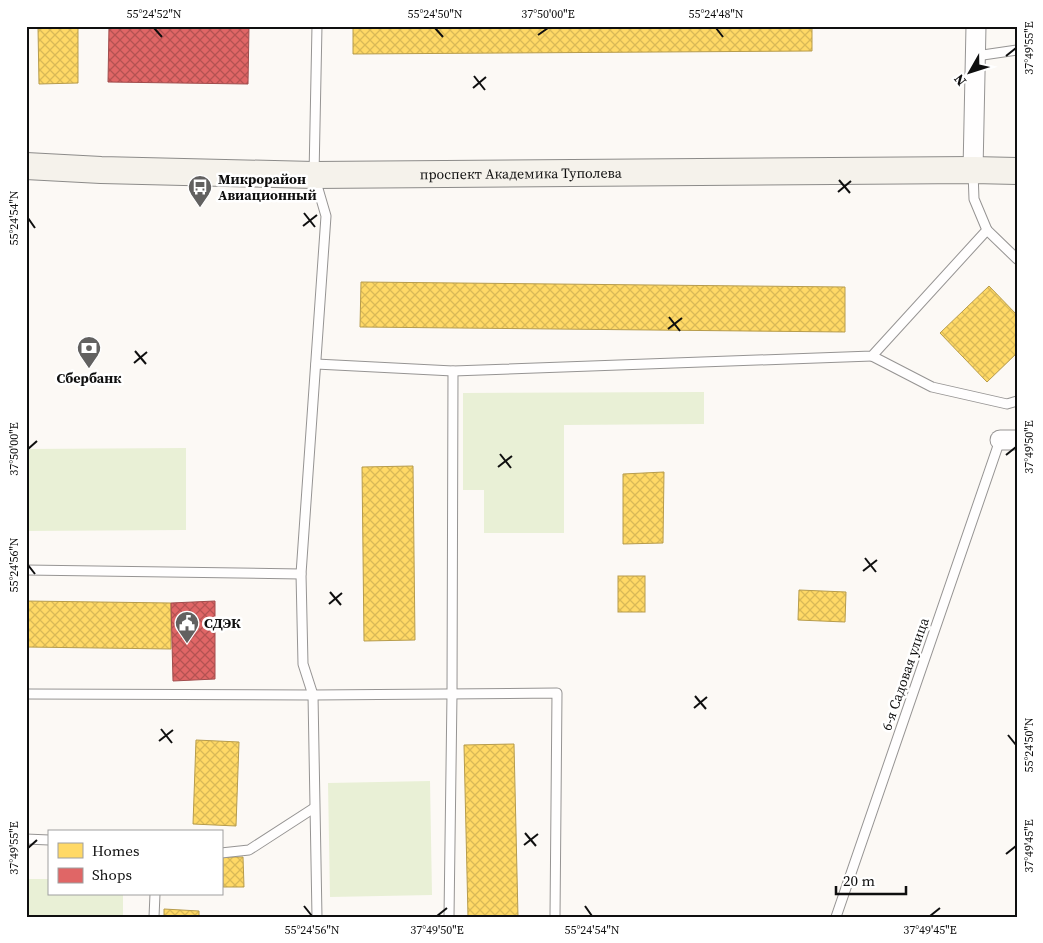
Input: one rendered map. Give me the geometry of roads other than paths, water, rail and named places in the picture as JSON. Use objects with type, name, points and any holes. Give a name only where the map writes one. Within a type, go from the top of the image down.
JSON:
[{"type":"main road","name":"проспект Академика Туполева","points":[[26,166],[101,170],[314,175],[1017,171]]},
{"type":"street","points":[[973,170],[976,26]]},
{"type":"lane","points":[[316,917],[313,695],[303,664],[301,574],[326,216],[314,175],[317,26]]},
{"type":"lane","points":[[976,56],[1017,50]]},
{"type":"lane","points":[[973,170],[974,199],[986,230],[1017,260]]},
{"type":"lane","points":[[872,356],[986,230]]},
{"type":"lane","points":[[316,364],[453,371],[872,356],[932,387],[1007,404],[1017,401]]},
{"type":"lane","points":[[449,917],[453,371]]},
{"type":"lane","points":[[1007,404],[1017,393]]},
{"type":"lane","name":"6-я Садовая улица","points":[[836,917],[1009,440]]},
{"type":"lane","points":[[26,570],[301,574]]},
{"type":"lane","points":[[26,694],[313,695],[557,693],[555,917]]},
{"type":"lane","points":[[222,853],[249,850],[314,808]]},
{"type":"lane","points":[[26,839],[48,840]]},
{"type":"lane","points":[[154,917],[155,896]]},
{"type":"place","name":"Микрорайон Авиационный","points":[[200,208]]},
{"type":"place","name":"Сбербанк","points":[[89,369]]},
{"type":"place","name":"СДЭК","points":[[187,644]]}]
